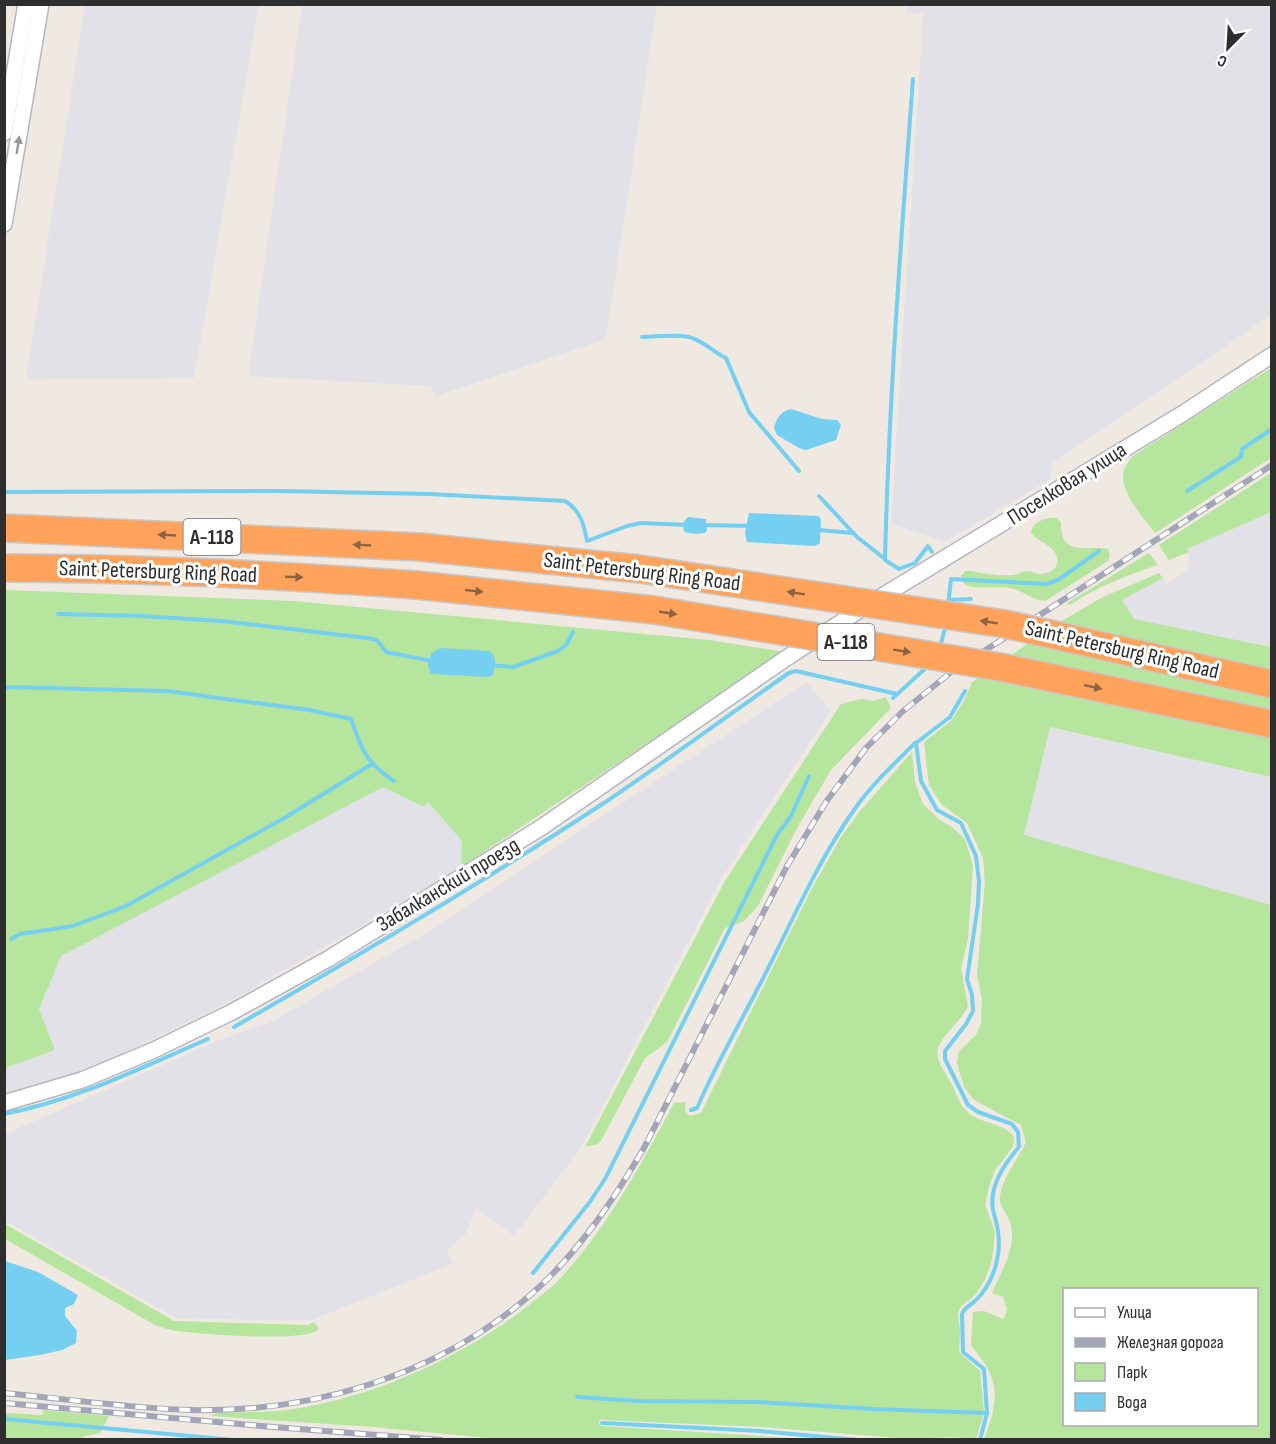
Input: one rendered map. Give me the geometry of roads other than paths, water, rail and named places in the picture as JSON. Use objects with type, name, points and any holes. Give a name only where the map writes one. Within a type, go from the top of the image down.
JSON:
[{"type":"highway","name":"Saint Petersburg Ring Road","points":[[4,528],[420,547],[640,569],[1005,624],[1272,684]]},
{"type":"highway","name":"Saint Petersburg Ring Road","points":[[4,568],[325,578],[416,585],[665,612],[1000,667],[1272,724]]},
{"type":"street","points":[[4,134],[26,4]]},
{"type":"street","points":[[4,224],[41,4]]},
{"type":"street","name":"Поселковая улица","points":[[861,609],[1182,414],[1272,355]]},
{"type":"street","name":"Забалканский проезд","points":[[4,1103],[82,1080],[154,1050],[232,1012],[328,959],[542,827],[861,609]]},
{"type":"water","points":[[791,409],[822,419],[837,420],[841,425],[836,440],[806,450],[777,435],[774,428],[778,419],[784,412]]},
{"type":"water","points":[[749,513],[818,516],[821,519],[820,543],[815,546],[747,542],[745,533]]},
{"type":"water","points":[[688,517],[706,519],[705,533],[684,532],[683,523]]},
{"type":"water","points":[[441,648],[489,651],[495,659],[493,675],[488,677],[431,674],[428,667],[431,653]]},
{"type":"water","points":[[5,1261],[38,1272],[78,1295],[74,1304],[65,1308],[65,1316],[77,1331],[76,1343],[62,1350],[5,1360]]},
{"type":"waterway","points":[[819,496],[857,537],[885,559],[892,379],[913,79]]},
{"type":"waterway","points":[[642,337],[689,337],[726,358],[749,412],[799,471]]},
{"type":"waterway","points":[[1187,491],[1241,457],[1242,449],[1272,429]]},
{"type":"waterway","points":[[4,492],[278,491],[429,494],[565,501],[581,518],[587,541],[641,523],[688,525]]},
{"type":"waterway","points":[[704,525],[751,526]]},
{"type":"waterway","points":[[818,530],[853,533]]},
{"type":"waterway","points":[[885,560],[899,569],[915,563],[928,546],[932,552]]},
{"type":"waterway","points":[[948,606],[951,579],[1046,584],[1058,580],[1099,551]]},
{"type":"waterway","points":[[949,600],[971,599]]},
{"type":"waterway","points":[[58,614],[221,621],[367,638],[377,640],[386,652],[432,661]]},
{"type":"waterway","points":[[940,647],[946,625]]},
{"type":"waterway","points":[[490,665],[513,667],[558,651],[566,645],[573,632]]},
{"type":"waterway","points":[[893,698],[928,666]]},
{"type":"waterway","points":[[234,1027],[422,917],[561,831],[789,673],[796,671],[897,694]]},
{"type":"waterway","points":[[4,687],[167,691],[309,710],[351,719],[366,754],[377,768],[394,781]]},
{"type":"waterway","points":[[965,691],[950,717],[916,743],[921,781],[937,810],[961,823],[976,856],[979,881],[978,904],[967,979],[972,995],[973,1011],[945,1051],[945,1059],[968,1105],[978,1112],[1012,1124],[1018,1132],[1019,1147],[998,1178],[993,1196],[992,1205],[999,1243],[996,1266],[983,1292],[962,1314],[963,1352],[984,1369],[987,1413],[980,1440]]},
{"type":"waterway","points":[[691,1110],[697,1108],[827,852],[868,792],[915,743]]},
{"type":"waterway","points":[[11,939],[20,934],[73,926],[126,906],[286,817],[372,764]]},
{"type":"waterway","points":[[533,1273],[589,1203],[605,1179],[777,835],[791,816],[809,776]]},
{"type":"waterway","points":[[4,1114],[83,1092],[208,1039]]},
{"type":"waterway","points":[[577,1397],[638,1401],[757,1402],[987,1413]]},
{"type":"waterway","points":[[4,1419],[234,1440]]},
{"type":"waterway","points":[[602,1423],[760,1431],[858,1440]]},
{"type":"railway","points":[[4,1393],[167,1409],[236,1409],[282,1405],[370,1384],[412,1368],[492,1325],[546,1281],[593,1226],[620,1187],[645,1146],[787,866],[826,802],[866,748],[902,712],[950,673],[1272,465]]},
{"type":"railway","points":[[4,1403],[441,1440]]}]
